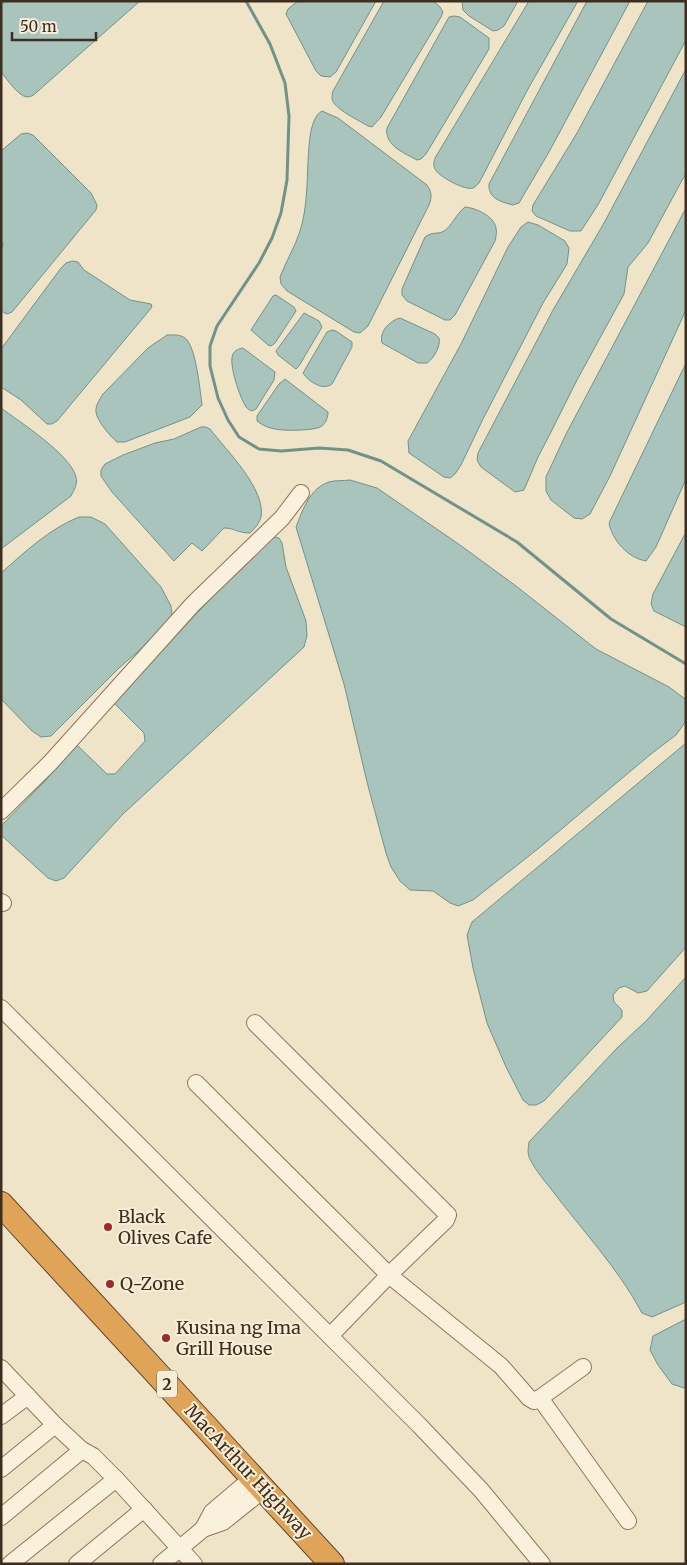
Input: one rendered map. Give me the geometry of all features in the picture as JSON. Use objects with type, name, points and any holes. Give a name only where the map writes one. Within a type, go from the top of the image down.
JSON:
[{"type":"highway","name":"MacArthur Highway","points":[[1,1204],[332,1564]]},
{"type":"street","points":[[1,812],[50,763],[193,604],[282,518],[301,493]]},
{"type":"street","points":[[1,1008],[330,1336],[481,1490],[542,1564]]},
{"type":"street","points":[[255,1023],[448,1215],[446,1220],[330,1336]]},
{"type":"street","points":[[196,1083],[389,1275],[501,1366],[529,1398],[534,1401],[540,1398],[583,1367]]},
{"type":"street","points":[[1,1368],[55,1425],[82,1450],[93,1456],[116,1479],[194,1564]]},
{"type":"street","points":[[1,1416],[28,1396]]},
{"type":"street","points":[[540,1398],[628,1521]]},
{"type":"street","points":[[1,1469],[55,1425]]},
{"type":"street","points":[[1,1517],[82,1450]]},
{"type":"street","points":[[10,1564],[116,1479]]},
{"type":"street","points":[[161,1564],[203,1529],[212,1512],[257,1484]]},
{"type":"street","points":[[77,1564],[144,1509]]},
{"type":"water","points":[[6,1],[140,1],[36,93],[27,97],[16,90],[1,72],[1,5]]},
{"type":"water","points":[[298,1],[376,1],[336,72],[330,77],[321,76],[316,71],[286,14],[288,9]]},
{"type":"water","points":[[384,1],[433,1],[443,12],[381,117],[372,127],[337,107],[332,99],[332,94]]},
{"type":"water","points":[[462,1],[518,1],[504,26],[493,31],[469,16],[463,10]]},
{"type":"water","points":[[529,1],[578,1],[528,89],[479,183],[473,188],[458,185],[437,172],[434,166],[435,158]]},
{"type":"water","points":[[587,1],[630,1],[549,152],[519,203],[513,205],[500,201],[491,193],[489,184]]},
{"type":"water","points":[[648,1],[686,1],[686,40],[599,203],[581,231],[570,231],[536,216],[532,211],[533,205],[577,133]]},
{"type":"water","points":[[449,17],[460,17],[489,38],[489,49],[426,154],[417,160],[392,144],[387,134],[387,128]]},
{"type":"water","points":[[686,69],[686,173],[648,243],[628,267],[624,294],[577,380],[538,457],[524,490],[515,492],[481,467],[477,460],[478,453],[553,310],[604,223]]},
{"type":"water","points":[[322,111],[338,118],[427,185],[431,193],[429,205],[368,326],[360,333],[354,332],[287,291],[281,284],[280,277],[296,243],[304,214],[310,134],[314,120]]},
{"type":"water","points":[[21,134],[33,135],[91,193],[97,205],[96,210],[12,312],[7,314],[1,311],[1,250],[3,245],[1,239],[1,151]]},
{"type":"water","points":[[465,207],[488,216],[495,224],[496,236],[455,315],[450,320],[445,320],[407,301],[402,295],[402,289],[425,237],[444,231]]},
{"type":"water","points":[[686,208],[686,310],[610,476],[590,514],[582,519],[574,518],[551,500],[546,491],[546,477],[566,434]]},
{"type":"water","points":[[528,222],[538,225],[565,241],[569,248],[567,264],[543,303],[461,465],[450,478],[444,477],[409,453],[408,441],[461,344],[508,247],[521,227]]},
{"type":"water","points":[[78,262],[84,270],[130,300],[151,304],[152,307],[57,421],[47,424],[21,400],[1,387],[1,349],[61,268],[66,263]]},
{"type":"water","points":[[276,295],[294,307],[296,311],[275,343],[271,346],[251,330],[273,296]]},
{"type":"water","points":[[304,313],[319,321],[322,327],[296,369],[278,355],[276,351]]},
{"type":"water","points":[[400,318],[435,334],[439,338],[436,352],[427,363],[418,363],[382,343],[383,331],[392,322]]},
{"type":"water","points":[[332,330],[352,342],[352,347],[332,384],[325,387],[312,382],[303,373],[327,332]]},
{"type":"water","points":[[167,335],[182,336],[189,344],[197,370],[202,405],[190,417],[125,442],[117,442],[97,416],[98,403],[103,394],[148,348]]},
{"type":"water","points":[[243,348],[275,372],[274,380],[256,409],[252,411],[246,407],[241,396],[232,365],[234,353]]},
{"type":"water","points":[[686,363],[686,479],[656,547],[646,561],[633,556],[617,542],[609,523]]},
{"type":"water","points":[[285,379],[328,412],[325,423],[322,426],[307,430],[279,430],[257,421],[257,416],[279,384]]},
{"type":"water","points":[[1,408],[55,449],[72,468],[76,482],[71,496],[1,549]]},
{"type":"water","points":[[201,427],[210,429],[251,482],[261,506],[261,517],[250,533],[224,528],[202,551],[192,543],[174,561],[112,492],[101,476],[101,470],[105,464],[123,455],[155,443],[174,439]]},
{"type":"water","points":[[350,480],[377,488],[516,586],[596,649],[669,687],[685,699],[686,702],[686,721],[676,735],[473,900],[458,906],[450,903],[433,891],[410,890],[400,881],[391,867],[367,782],[344,684],[296,527],[308,500],[317,489],[329,482]]},
{"type":"water","points":[[79,517],[91,517],[105,524],[161,587],[171,606],[172,615],[167,626],[119,668],[51,736],[41,737],[32,731],[1,699],[1,573],[47,534]]},
{"type":"water","points":[[686,532],[686,627],[654,611],[651,604],[653,594]]},
{"type":"water","points":[[267,538],[279,538],[282,543],[286,567],[306,621],[307,636],[304,647],[123,814],[64,878],[56,881],[48,878],[1,835],[1,826],[46,780],[73,746],[78,746],[107,774],[115,774],[145,741],[144,733],[112,701],[133,682]]},
{"type":"water","points":[[686,743],[686,947],[647,991],[638,993],[625,986],[619,988],[613,995],[614,1002],[622,1010],[622,1017],[544,1101],[536,1105],[529,1105],[523,1100],[506,1067],[487,1023],[467,935],[472,922]]},
{"type":"water","points":[[686,977],[686,1302],[652,1317],[642,1313],[611,1265],[538,1172],[529,1156],[528,1147],[529,1142]]},
{"type":"water","points":[[686,1319],[686,1387],[684,1388],[672,1384],[650,1350],[653,1336]]},
{"type":"waterway","points":[[246,1],[270,44],[285,83],[289,116],[287,180],[281,213],[272,238],[259,263],[217,326],[210,346],[210,366],[218,398],[228,420],[239,437],[259,449],[281,451],[319,448],[348,450],[381,461],[517,542],[611,619],[686,664]]},
{"type":"place","name":"Black Olives Cafe","points":[[108,1227]]},
{"type":"place","name":"Q-Zone","points":[[110,1284]]},
{"type":"place","name":"Kusina ng Ima Grill House","points":[[166,1338]]}]
